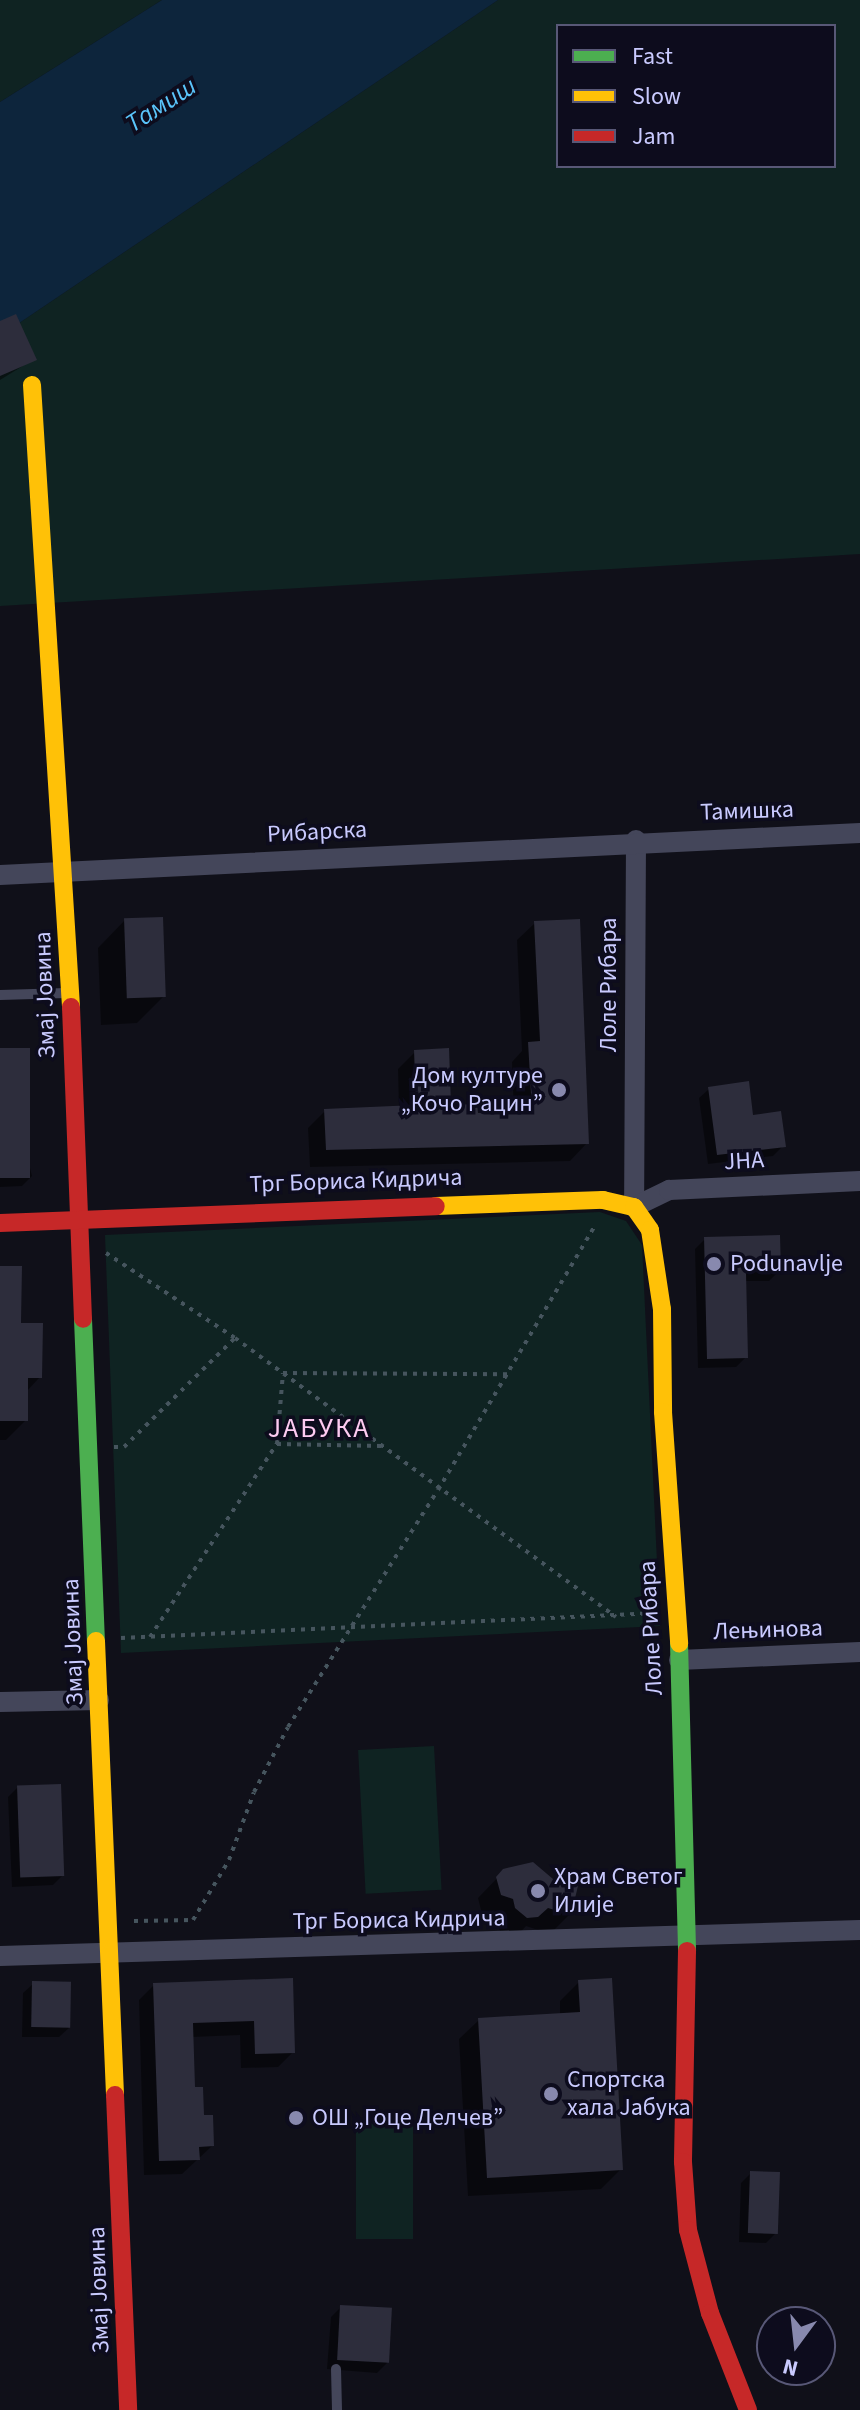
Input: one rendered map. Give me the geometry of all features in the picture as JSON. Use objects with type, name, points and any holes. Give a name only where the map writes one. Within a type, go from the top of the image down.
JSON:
[{"type":"street","name":"Змај Јовина","points":[[32,385],[65,873],[111,1921],[128,2410]]},
{"type":"street","name":"Тамишка","points":[[636,840],[860,833]]},
{"type":"street","name":"Рибарска","points":[[0,875],[636,840]]},
{"type":"street","name":"Лоле Рибара","points":[[636,840],[634,1207],[650,1230],[662,1309],[663,1412],[678,1610],[687,1937],[683,2162],[688,2230],[710,2313],[748,2410]]},
{"type":"street","name":"ЈНА","points":[[634,1207],[669,1190],[860,1181]]},
{"type":"street","name":"Трг Бориса Кидрича","points":[[0,1223],[78,1217],[603,1200],[634,1207]]},
{"type":"street","name":"Лењинова","points":[[679,1660],[860,1652]]},
{"type":"street","points":[[0,1702],[99,1700]]},
{"type":"street","name":"Трг Бориса Кидрича","points":[[0,1956],[860,1930]]},
{"type":"lane","points":[[0,995],[69,993]]},
{"type":"lane","points":[[336,2369],[337,2410]]},
{"type":"path","points":[[111,1921],[193,1920],[229,1860],[254,1792],[288,1727],[440,1488],[592,1233],[603,1200]]},
{"type":"path","points":[[80,1253],[112,1252],[235,1338],[616,1617]]},
{"type":"path","points":[[89,1448],[124,1447],[235,1338]]},
{"type":"path","points":[[283,1373],[508,1374]]},
{"type":"path","points":[[150,1637],[277,1444],[283,1373]]},
{"type":"path","points":[[277,1444],[382,1446]]},
{"type":"path","points":[[97,1639],[616,1617],[678,1610]]},
{"type":"green space","points":[[0,0],[162,0],[0,102]]},
{"type":"green space","points":[[498,0],[860,0],[860,554],[0,606],[0,336]]},
{"type":"green space","points":[[600,1212],[626,1221],[642,1245],[660,1626],[121,1653],[105,1235]]},
{"type":"green space","points":[[434,1746],[442,1890],[366,1894],[358,1750]]},
{"type":"green space","points":[[356,2123],[413,2123],[413,2239],[356,2239]]},
{"type":"water","name":"Тамиш","points":[[162,0],[498,0],[0,336],[0,102]]},
{"type":"building","points":[[16,314],[37,360],[0,376],[0,321]]},
{"type":"building","points":[[163,917],[166,997],[127,998],[124,918]]},
{"type":"building","points":[[580,919],[589,1144],[326,1150],[324,1109],[416,1105],[414,1050],[449,1048],[451,1105],[477,1104],[478,1113],[532,1111],[528,1042],[540,1041],[534,921]]},
{"type":"building","points":[[0,1048],[30,1048],[30,1178],[0,1178]]},
{"type":"building","points":[[749,1081],[753,1115],[781,1111],[786,1147],[717,1155],[708,1087]]},
{"type":"building","points":[[780,1235],[781,1272],[746,1272],[748,1358],[707,1359],[704,1237]]},
{"type":"building","points":[[0,1266],[22,1266],[21,1323],[43,1323],[42,1378],[28,1378],[28,1421],[0,1421]]},
{"type":"building","points":[[61,1784],[64,1876],[20,1877],[17,1786]]},
{"type":"building","name":"Храм Светог Илије","points":[[533,1862],[553,1879],[578,1886],[571,1915],[548,1908],[538,1917],[527,1918],[515,1908],[513,1899],[501,1895],[496,1877],[503,1869]]},
{"type":"building","points":[[293,1978],[295,2053],[255,2054],[254,2021],[193,2023],[195,2087],[203,2087],[204,2115],[213,2115],[214,2146],[199,2147],[200,2160],[159,2161],[153,1983]]},
{"type":"building","name":"Спортска хала Јабука","points":[[612,1978],[623,2170],[487,2178],[478,2018],[580,2012],[578,1980]]},
{"type":"building","points":[[32,1981],[71,1982],[70,2028],[31,2027]]},
{"type":"building","points":[[750,2171],[780,2172],[778,2234],[748,2233]]},
{"type":"building","points":[[340,2305],[392,2308],[389,2363],[337,2360]]},
{"type":"traffic: fast","points":[[83,1319],[96,1641]]},
{"type":"traffic: fast","points":[[679,1643],[687,1951]]},
{"type":"traffic: slow","points":[[32,385],[71,1007]]},
{"type":"traffic: slow","points":[[436,1206],[603,1200],[634,1207],[650,1230],[662,1309],[663,1412],[679,1643]]},
{"type":"traffic: slow","points":[[96,1641],[115,2095]]},
{"type":"traffic: jam","points":[[71,1007],[83,1319]]},
{"type":"traffic: jam","points":[[0,1223],[436,1206]]},
{"type":"traffic: jam","points":[[687,1951],[683,2162],[688,2230],[710,2313],[748,2410]]},
{"type":"traffic: jam","points":[[115,2095],[128,2410]]},
{"type":"place","name":"Дом културе „Кочо Рацин”","points":[[559,1090]]},
{"type":"place","name":"Podunavlje","points":[[714,1264]]},
{"type":"place","name":"Храм Светог Илије","points":[[538,1891]]},
{"type":"place","name":"Спортска хала Јабука","points":[[551,2094]]},
{"type":"place","name":"ОШ „Гоце Делчев”","points":[[296,2118]]},
{"type":"district","name":"ЈАБУКА","points":[[319,1428]]}]
